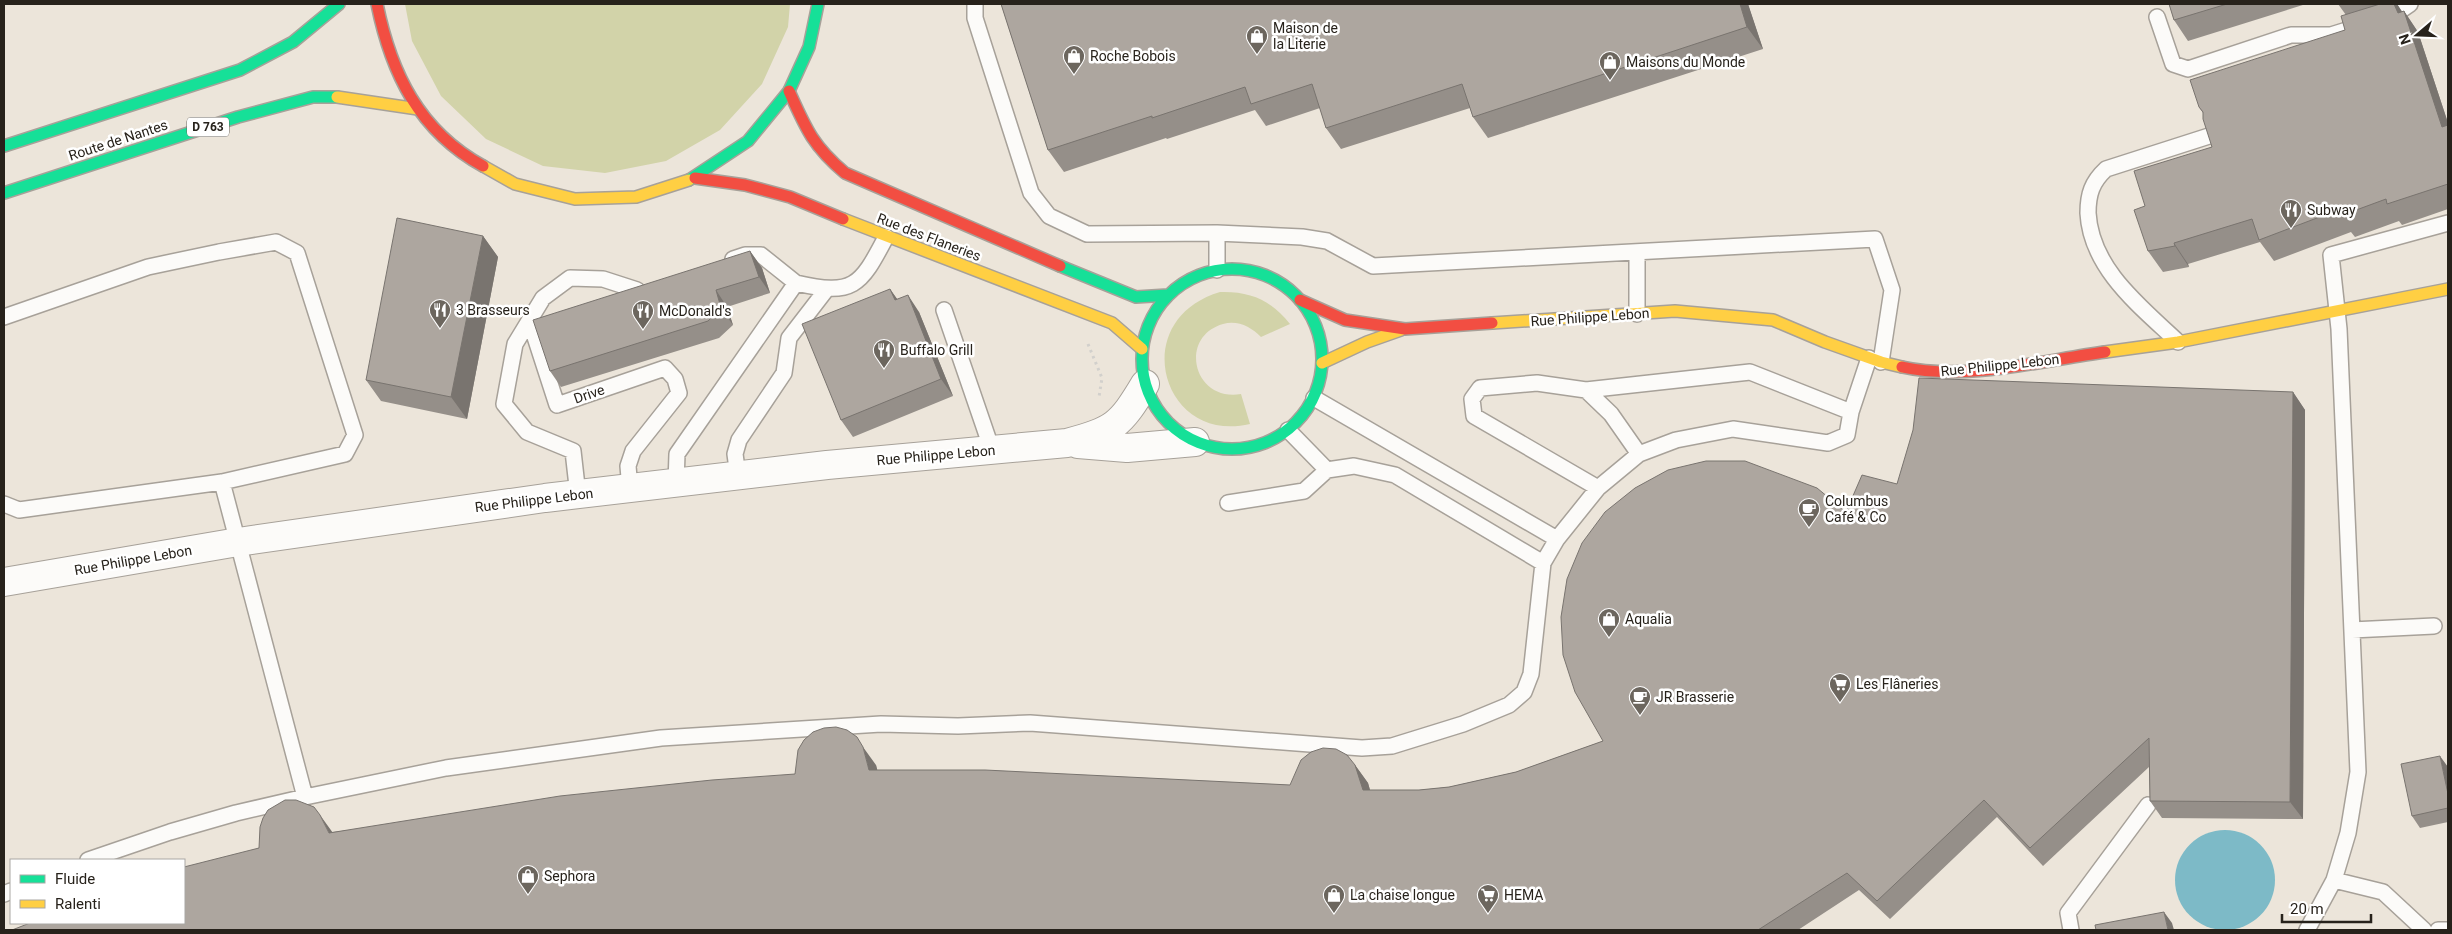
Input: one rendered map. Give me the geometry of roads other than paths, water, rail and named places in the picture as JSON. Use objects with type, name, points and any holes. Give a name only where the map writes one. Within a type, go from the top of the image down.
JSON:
[{"type":"main road","points":[[4,146],[240,70],[264,60],[317,26],[340,4]]},
{"type":"main road","points":[[377,4],[385,42],[399,77],[418,109],[461,154],[514,184],[575,199],[636,197],[695,178],[748,141],[789,91],[809,47],[818,4]]},
{"type":"main road","name":"Rue des Flaneries","points":[[789,91],[806,130],[823,154],[845,172],[1110,288],[1136,297],[1168,295]]},
{"type":"main road","name":"Route de Nantes","points":[[4,193],[238,117],[313,97],[346,97],[418,109]]},
{"type":"main road","name":"Rue des Flaneries","points":[[695,178],[752,186],[790,197],[886,237],[1112,324],[1142,350]]},
{"type":"main road","points":[[1240,269],[1262,274],[1283,285],[1300,300],[1313,319],[1318,334],[1322,363],[1320,381],[1314,398],[1303,415],[1288,430],[1272,441],[1234,450],[1214,448],[1196,442],[1173,428],[1156,408],[1145,384],[1142,350],[1147,329],[1156,311],[1168,295],[1191,279],[1217,270],[1240,269]]},
{"type":"main road","name":"Rue Philippe Lebon","points":[[1300,300],[1345,320],[1405,329],[1675,311],[1773,320],[1875,360],[1926,372],[1965,372],[2178,342],[2448,289]]},
{"type":"main road","name":"Rue Philippe Lebon","points":[[1322,363],[1367,342],[1405,329]]},
{"type":"street","name":"Rue Philippe Lebon","points":[[4,582],[238,542],[578,494],[1067,443],[1102,434],[1127,415],[1145,384]]},
{"type":"street","name":"Rue Philippe Lebon","points":[[1067,443],[1127,448],[1196,442]]},
{"type":"lane","points":[[91,859],[227,816],[305,797],[446,768],[660,738],[881,724],[958,726],[1030,723],[1362,748],[1392,746],[1463,724],[1509,705],[1524,692],[1531,674],[1543,562],[1557,539],[1598,488],[1639,454],[1676,440],[1733,429],[1828,442],[1847,435],[1851,412],[1875,360],[1892,290],[1875,239],[1373,266],[1327,241],[1302,237],[1218,233],[1087,234],[1049,216],[1031,194],[975,18],[974,4]]},
{"type":"lane","points":[[2157,17],[2173,64],[2188,68],[2291,35],[2331,35],[2394,15],[2410,4]]},
{"type":"lane","points":[[2178,342],[2124,291],[2100,258],[2089,226],[2088,203],[2094,180],[2106,169],[2209,136]]},
{"type":"lane","points":[[2307,930],[2334,880],[2348,833],[2358,772],[2337,311],[2331,255],[2448,223]]},
{"type":"lane","points":[[1217,270],[1218,233]]},
{"type":"lane","points":[[718,264],[745,255],[761,255],[796,283],[826,290],[846,287],[867,273],[886,237]]},
{"type":"lane","points":[[4,317],[148,267],[276,242],[297,253],[355,435],[345,454],[222,482],[19,510],[4,504]]},
{"type":"lane","points":[[1636,252],[1637,314]]},
{"type":"lane","points":[[578,494],[573,451],[527,432],[504,404],[515,344],[543,298],[570,278],[603,279],[636,290]]},
{"type":"lane","points":[[676,483],[676,454],[796,283]]},
{"type":"lane","points":[[619,298],[654,284]]},
{"type":"lane","points":[[738,476],[735,454],[739,440],[784,373],[789,338],[826,290]]},
{"type":"lane","points":[[944,310],[992,450]]},
{"type":"lane","name":"Drive","points":[[568,318],[533,331],[557,406],[665,368],[676,379],[679,393],[632,451],[628,466],[630,489]]},
{"type":"lane","points":[[1598,488],[1474,416],[1472,399],[1480,388],[1537,383],[1586,390],[1750,372],[1851,412]]},
{"type":"lane","points":[[1586,390],[1611,414],[1639,454]]},
{"type":"lane","points":[[1314,398],[1557,539]]},
{"type":"lane","points":[[1288,430],[1327,470]]},
{"type":"lane","points":[[1228,503],[1304,491],[1327,470],[1354,466],[1395,475],[1543,562]]},
{"type":"lane","points":[[222,482],[305,797]]},
{"type":"lane","points":[[2352,630],[2434,626]]},
{"type":"lane","points":[[2072,930],[2068,913],[2148,804]]},
{"type":"lane","points":[[2334,880],[2382,892],[2424,930]]},
{"type":"lane","points":[[2438,930],[2448,930]]},
{"type":"water","points":[[2225,830],[2244,833],[2261,844],[2272,861],[2275,880],[2272,899],[2261,916],[2244,927],[2225,930],[2206,927],[2189,916],[2178,899],[2175,880],[2178,861],[2189,844],[2206,833]]},
{"type":"place","name":"Maison de la Literie","points":[[1257,55]]},
{"type":"place","name":"Roche Bobois","points":[[1074,75]]},
{"type":"place","name":"Maisons du Monde","points":[[1610,81]]},
{"type":"place","name":"Subway","points":[[2291,229]]},
{"type":"place","name":"3 Brasseurs","points":[[440,329]]},
{"type":"place","name":"McDonald's","points":[[643,330]]},
{"type":"place","name":"Buffalo Grill","points":[[884,369]]},
{"type":"place","name":"Columbus Café & Co","points":[[1809,528]]},
{"type":"place","name":"Aqualia","points":[[1609,638]]},
{"type":"place","name":"Les Flâneries","points":[[1840,703]]},
{"type":"place","name":"JR Brasserie","points":[[1640,716]]},
{"type":"place","name":"Sephora","points":[[528,895]]},
{"type":"place","name":"La chaise longue","points":[[1334,914]]},
{"type":"place","name":"HEMA","points":[[1488,914]]}]
